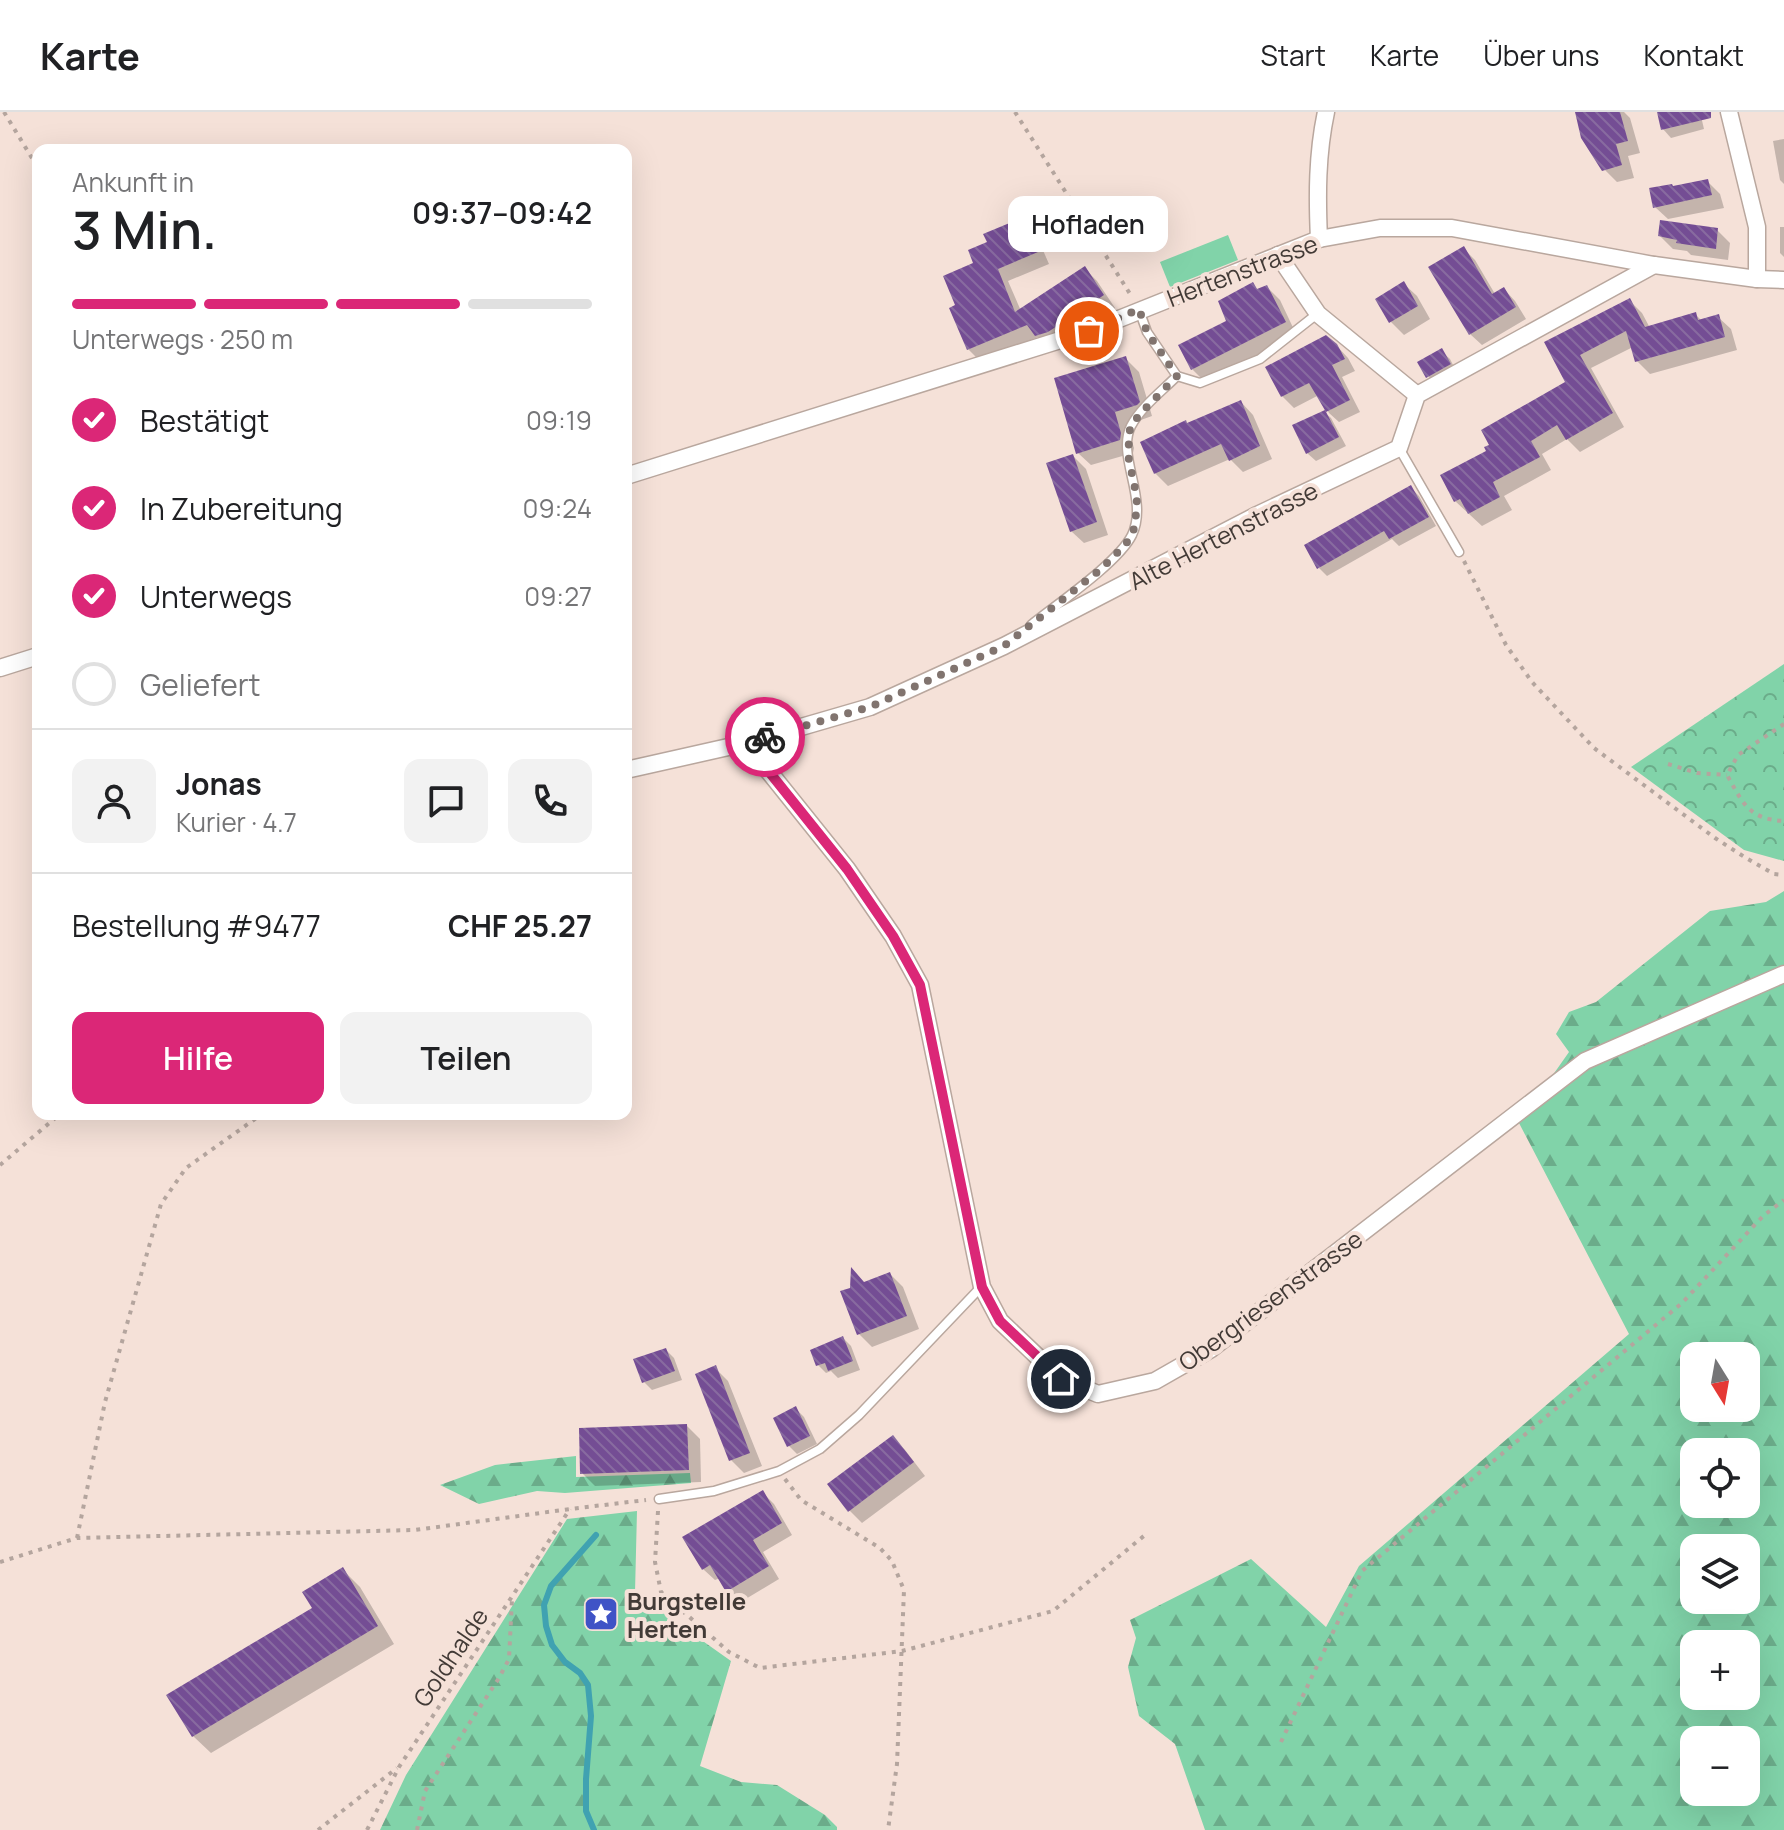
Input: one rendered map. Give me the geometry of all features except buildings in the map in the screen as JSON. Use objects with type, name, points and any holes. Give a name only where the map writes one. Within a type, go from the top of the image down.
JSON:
[{"type":"street","points":[[1319,239],[1317,199],[1321,137],[1326,112]]},
{"type":"street","points":[[1729,112],[1757,227],[1757,279]]},
{"type":"street","name":"Hertenstrasse","points":[[632,474],[1075,336],[1319,239],[1380,228],[1452,228],[1654,265],[1784,280]]},
{"type":"street","points":[[1278,255],[1318,314],[1417,395]]},
{"type":"street","points":[[1399,448],[1417,395],[1654,265]]},
{"type":"street","name":"Alte Hertenstrasse","points":[[746,743],[870,707],[1004,646],[1257,515],[1399,448]]},
{"type":"street","points":[[0,668],[32,658]]},
{"type":"street","points":[[632,769],[746,743]]},
{"type":"street","name":"Obergriesenstrasse","points":[[746,743],[847,869],[893,936],[920,985],[982,1287],[1000,1321],[1061,1379],[1098,1394],[1155,1381],[1211,1349],[1585,1061],[1784,974]]},
{"type":"lane","points":[[1139,309],[1147,332],[1177,376],[1200,383],[1260,359],[1318,314]]},
{"type":"lane","points":[[1004,646],[1101,569],[1131,536],[1137,516],[1137,498],[1128,455],[1130,428],[1177,376]]},
{"type":"lane","points":[[1399,448],[1459,552]]},
{"type":"lane","points":[[659,1499],[714,1491],[779,1471],[820,1449],[859,1415],[982,1287]]},
{"type":"path","points":[[4,112],[32,158]]},
{"type":"path","points":[[1015,112],[1139,309]]},
{"type":"path","points":[[1459,552],[1506,645],[1532,682],[1594,748],[1715,838],[1774,874],[1784,875]]},
{"type":"path","points":[[1727,775],[1738,755],[1784,724]]},
{"type":"path","points":[[1668,764],[1697,773],[1727,775]]},
{"type":"path","points":[[1727,775],[1743,805],[1764,819],[1784,821]]},
{"type":"path","points":[[0,1165],[53,1120]]},
{"type":"path","points":[[77,1538],[105,1402],[161,1204],[186,1168],[254,1120]]},
{"type":"path","points":[[1281,1742],[1362,1571],[1682,1303],[1763,1216],[1784,1200]]},
{"type":"path","points":[[779,1471],[801,1500],[880,1548],[892,1561],[904,1590],[897,1764],[888,1830]]},
{"type":"path","points":[[0,1562],[77,1538],[415,1530],[659,1499],[655,1562],[661,1592],[729,1652],[760,1668],[902,1651],[1053,1611],[1145,1535]]},
{"type":"path","name":"Goldhalde","points":[[367,1830],[399,1767],[570,1509]]},
{"type":"path","points":[[417,1830],[425,1791],[509,1659],[512,1597]]},
{"type":"path","points":[[318,1830],[399,1767]]},
{"type":"green space","points":[[1228,235],[1238,260],[1170,287],[1160,262]]},
{"type":"green space","points":[[1784,664],[1784,861],[1744,850],[1631,767]]},
{"type":"green space","points":[[1784,891],[1784,1830],[1205,1830],[1175,1744],[1139,1716],[1128,1667],[1136,1638],[1130,1620],[1251,1559],[1326,1627],[1359,1566],[1629,1334],[1519,1123],[1569,1052],[1556,1034],[1569,1012],[1596,1002],[1710,911],[1766,902]]},
{"type":"green space","points":[[576,1456],[576,1477],[690,1473],[691,1483],[565,1493],[537,1491],[479,1504],[440,1485],[495,1465]]},
{"type":"green space","points":[[637,1511],[635,1593],[731,1661],[700,1766],[741,1782],[777,1785],[825,1815],[837,1830],[380,1830],[406,1775],[567,1519]]},
{"type":"waterway","points":[[594,1830],[586,1811],[591,1716],[588,1685],[552,1645],[544,1605],[551,1586],[596,1535]]},
{"type":"way so far","points":[[765,737],[870,707],[1004,646],[1101,569],[1126,544],[1137,516],[1137,498],[1128,455],[1130,428],[1177,376],[1147,332],[1139,309],[1089,331]]},
{"type":"place","name":"Hofladen","points":[[1089,331]]},
{"type":"place","name":"Burgstelle Herten","points":[[601,1614]]},
{"type":"route","points":[[765,737],[746,743],[847,869],[893,936],[920,985],[982,1287],[1000,1321],[1061,1379]]}]
